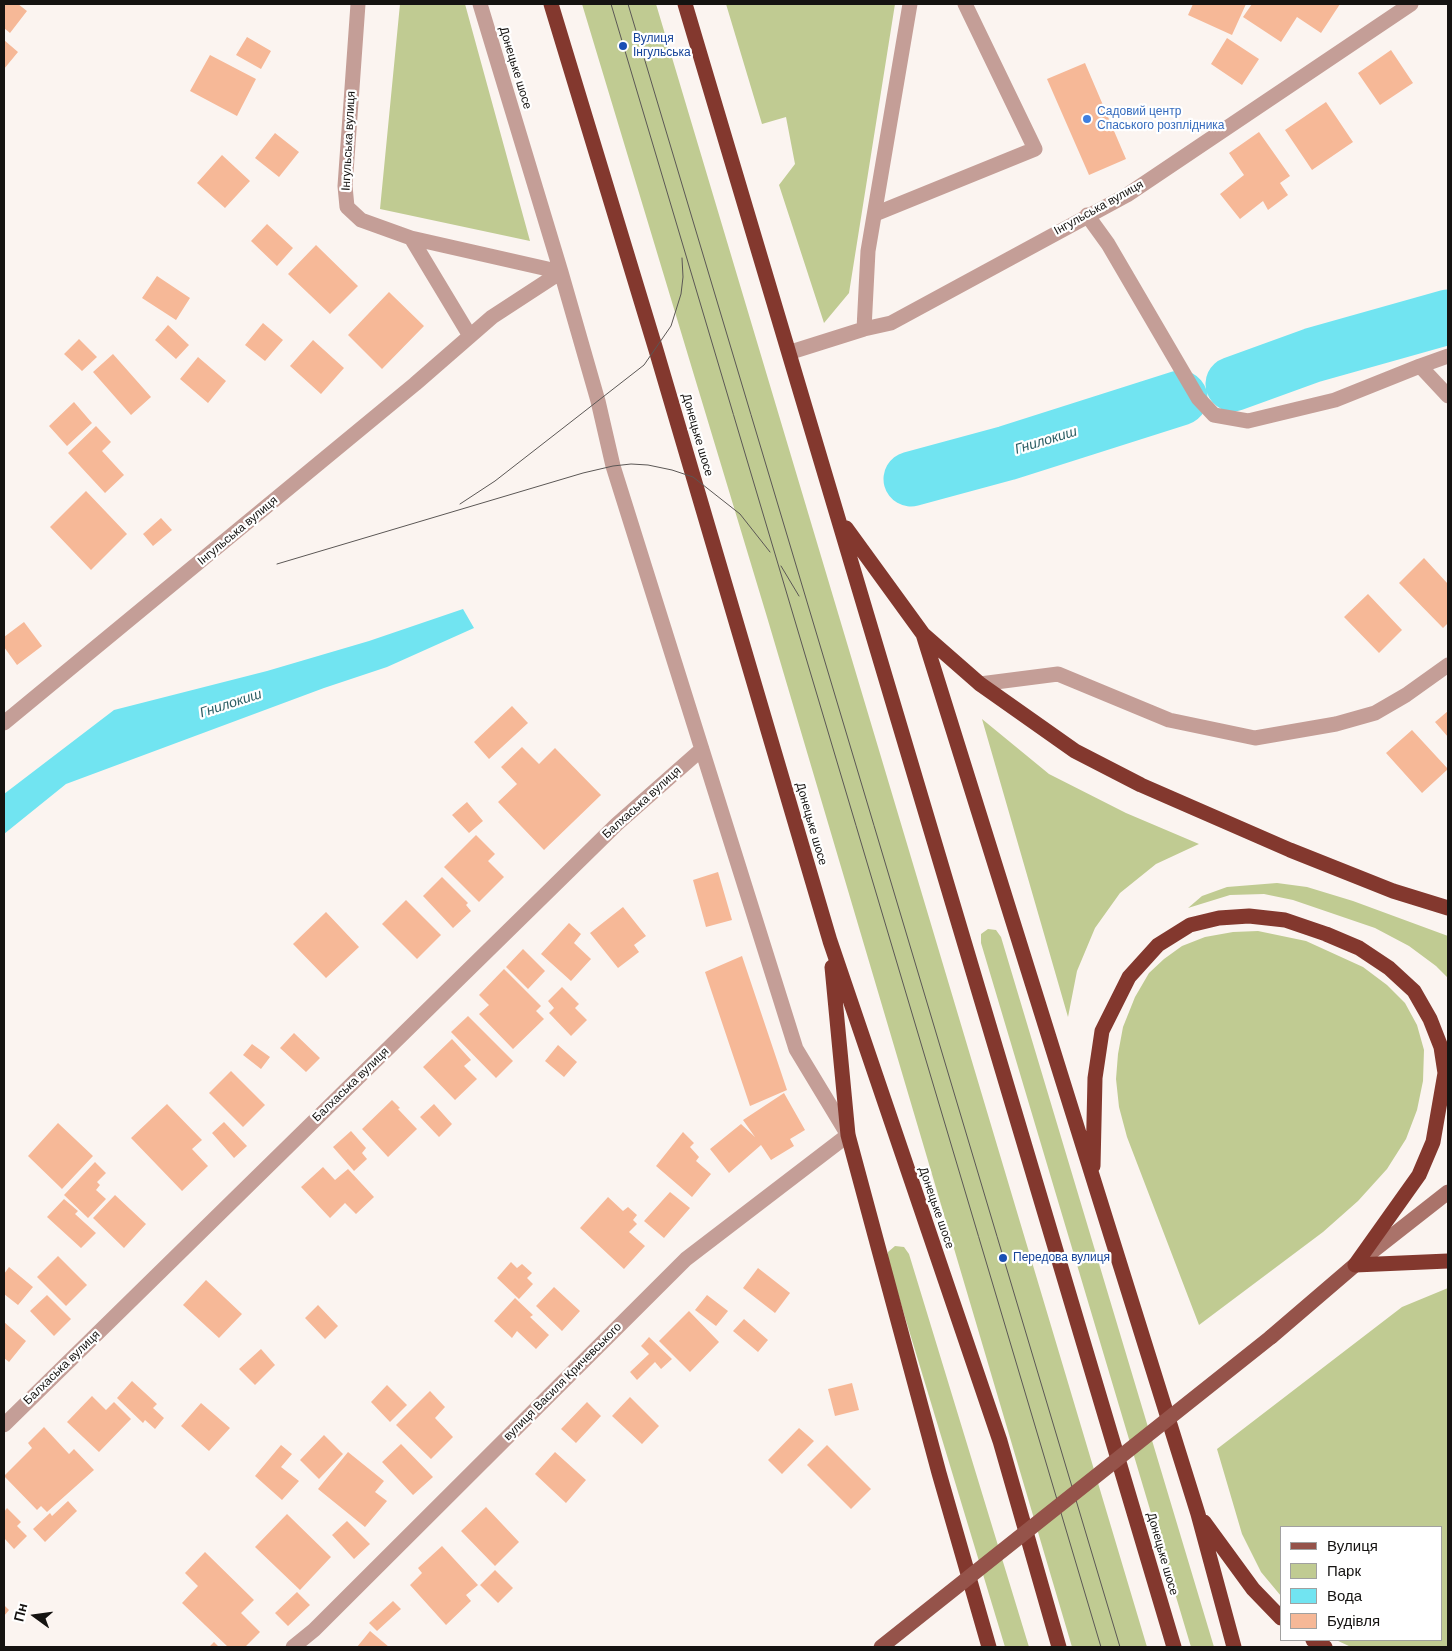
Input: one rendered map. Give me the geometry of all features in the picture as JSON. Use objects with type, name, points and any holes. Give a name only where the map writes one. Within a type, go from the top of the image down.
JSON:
[{"type":"highway","name":"Донецьке шосе","points":[[551,4],[830,941],[1000,1441],[1059,1647]]},
{"type":"highway","name":"Донецьке шосе","points":[[685,4],[840,519],[1174,1647]]},
{"type":"highway","points":[[840,519],[923,634],[980,684],[1075,751],[1141,785],[1290,850],[1393,891],[1448,908]]},
{"type":"highway","points":[[923,634],[1014,918],[1092,1180],[1198,1514],[1234,1647]]},
{"type":"highway","points":[[1092,1180],[1095,1078],[1102,1031],[1129,977],[1158,945],[1190,925],[1219,918],[1249,916],[1285,920],[1326,934],[1366,953],[1389,968],[1414,991],[1430,1019],[1441,1047],[1445,1072],[1433,1142],[1419,1175],[1355,1265]]},
{"type":"highway","points":[[830,941],[848,1135],[988,1647]]},
{"type":"highway","points":[[1355,1265],[1448,1261]]},
{"type":"highway","points":[[1198,1514],[1253,1589],[1280,1617]]},
{"type":"highway","points":[[1314,1641],[1325,1647]]},
{"type":"main road","points":[[881,1647],[1271,1337],[1355,1265],[1448,1192]]},
{"type":"street","name":"Інгульська вулиця","points":[[358,4],[346,186],[347,206],[361,220],[411,238],[561,272]]},
{"type":"street","name":"Донецьке шосе","points":[[480,4],[561,272],[598,401],[613,466],[796,1048],[848,1135]]},
{"type":"street","points":[[864,329],[868,251],[910,4]]},
{"type":"street","points":[[875,214],[1035,149],[965,4]]},
{"type":"street","name":"Інгульська вулиця","points":[[790,352],[864,329],[891,323],[1127,195],[1411,4]]},
{"type":"street","points":[[1087,215],[1108,244],[1198,398],[1214,415],[1248,421],[1335,400],[1448,356]]},
{"type":"street","points":[[411,238],[470,336]]},
{"type":"street","name":"Інгульська вулиця","points":[[4,723],[492,317],[561,272]]},
{"type":"street","points":[[1420,366],[1448,396]]},
{"type":"street","points":[[980,684],[1058,674],[1169,720],[1255,738],[1336,724],[1375,713],[1406,695],[1448,665]]},
{"type":"street","name":"Балхаська вулиця","points":[[4,1425],[617,824],[702,749]]},
{"type":"street","name":"вулиця Василя Кричевського","points":[[293,1647],[314,1630],[686,1258],[848,1135]]},
{"type":"green space","points":[[400,4],[465,4],[530,241],[380,209]]},
{"type":"green space","points":[[582,4],[656,4],[1147,1647],[1072,1647],[767,617]]},
{"type":"green space","points":[[726,4],[895,4],[849,293],[824,323],[779,185],[795,164],[786,117],[762,124]]},
{"type":"green space","points":[[982,719],[1049,774],[1126,813],[1199,844],[1156,864],[1120,893],[1095,928],[1077,971],[1068,1017]]},
{"type":"green space","points":[[1277,883],[1307,887],[1353,901],[1448,936],[1448,978],[1436,966],[1409,946],[1375,928],[1293,900],[1264,894],[1230,895],[1188,908],[1202,896],[1227,887]]},
{"type":"green space","points":[[988,929],[996,930],[1001,937],[1214,1647],[1191,1647],[981,943],[981,934]]},
{"type":"green space","points":[[1258,931],[1306,941],[1363,967],[1387,985],[1405,1003],[1417,1025],[1424,1050],[1423,1081],[1417,1110],[1406,1139],[1387,1169],[1358,1201],[1323,1232],[1199,1325],[1127,1137],[1119,1107],[1116,1079],[1118,1054],[1123,1027],[1135,997],[1149,973],[1164,959],[1182,946],[1205,937],[1233,932]]},
{"type":"green space","points":[[895,1246],[904,1247],[909,1254],[1029,1647],[1005,1647],[888,1261],[888,1252]]},
{"type":"green space","points":[[1448,1288],[1448,1647],[1351,1647],[1338,1641],[1442,1641],[1442,1526],[1280,1526],[1280,1595],[1261,1572],[1242,1534],[1217,1449],[1402,1307]]},
{"type":"water","points":[[463,609],[474,628],[387,667],[324,688],[66,784],[4,834],[4,794],[114,710],[267,671],[369,641]]},
{"type":"building","points":[[4,4],[18,4],[27,11],[10,33],[4,28]]},
{"type":"building","points":[[1193,4],[1246,4],[1232,35],[1188,15]]},
{"type":"building","points":[[1252,4],[1340,4],[1321,33],[1297,17],[1281,42],[1243,17]]},
{"type":"building","points":[[247,37],[271,51],[261,69],[236,55]]},
{"type":"building","points":[[1227,38],[1259,59],[1242,85],[1211,64]]},
{"type":"building","points":[[4,40],[18,52],[4,69]]},
{"type":"building","points":[[1391,50],[1413,83],[1380,105],[1358,73]]},
{"type":"building","points":[[210,55],[256,79],[237,116],[190,91]]},
{"type":"building","name":"Садовий центр Спаського розплідника","points":[[1085,63],[1126,159],[1089,175],[1047,79]]},
{"type":"building","points":[[1326,102],[1353,142],[1312,170],[1285,130]]},
{"type":"building","points":[[1259,132],[1290,176],[1280,183],[1288,195],[1268,210],[1263,201],[1240,219],[1220,194],[1244,175],[1229,153]]},
{"type":"building","points":[[275,133],[299,152],[279,177],[255,158]]},
{"type":"building","points":[[222,155],[250,181],[225,208],[197,183]]},
{"type":"building","points":[[267,224],[293,248],[277,266],[251,241]]},
{"type":"building","points":[[316,245],[358,286],[330,314],[288,274]]},
{"type":"building","points":[[157,276],[190,298],[176,320],[142,298]]},
{"type":"building","points":[[389,292],[424,326],[382,369],[348,335]]},
{"type":"building","points":[[263,323],[283,340],[265,361],[245,345]]},
{"type":"building","points":[[168,325],[189,345],[176,359],[155,340]]},
{"type":"building","points":[[79,339],[97,357],[82,371],[64,354]]},
{"type":"building","points":[[313,340],[344,368],[321,394],[290,366]]},
{"type":"building","points":[[113,354],[151,397],[131,415],[93,372]]},
{"type":"building","points":[[198,357],[226,381],[208,403],[180,379]]},
{"type":"building","points":[[74,402],[92,423],[67,446],[49,426]]},
{"type":"building","points":[[96,426],[111,442],[102,451],[124,475],[105,493],[68,453]]},
{"type":"building","points":[[86,491],[127,534],[91,570],[50,527]]},
{"type":"building","points":[[161,518],[172,530],[153,546],[143,534]]},
{"type":"building","points":[[1424,558],[1448,584],[1448,623],[1443,628],[1399,583]]},
{"type":"building","points":[[1368,594],[1402,630],[1379,653],[1344,617]]},
{"type":"building","points":[[24,622],[42,646],[17,665],[4,647],[4,637]]},
{"type":"building","points":[[512,706],[528,723],[489,759],[474,742]]},
{"type":"building","points":[[1448,711],[1448,737],[1435,722]]},
{"type":"building","points":[[1412,730],[1448,769],[1422,793],[1386,753]]},
{"type":"building","points":[[522,747],[539,764],[555,748],[601,795],[544,850],[498,802],[517,784],[501,767]]},
{"type":"building","points":[[467,802],[483,821],[469,833],[452,815]]},
{"type":"building","points":[[476,835],[495,854],[488,861],[504,877],[479,902],[444,867]]},
{"type":"building","points":[[718,872],[732,920],[706,927],[693,880]]},
{"type":"building","points":[[442,877],[468,903],[466,905],[471,911],[453,928],[423,896]]},
{"type":"building","points":[[406,900],[441,935],[417,959],[382,924]]},
{"type":"building","points":[[623,907],[646,936],[634,945],[639,952],[618,968],[590,933]]},
{"type":"building","points":[[326,912],[359,947],[326,978],[293,944]]},
{"type":"building","points":[[569,923],[581,934],[574,943],[591,959],[571,981],[541,954]]},
{"type":"building","points":[[523,949],[545,971],[528,989],[506,967]]},
{"type":"building","points":[[742,956],[787,1090],[750,1106],[705,972]]},
{"type":"building","points":[[504,969],[541,1006],[536,1011],[544,1019],[513,1049],[479,1014],[489,1005],[479,995]]},
{"type":"building","points":[[562,987],[579,1004],[575,1008],[587,1020],[571,1036],[549,1013],[554,1008],[548,1001]]},
{"type":"building","points":[[468,1016],[513,1061],[496,1078],[451,1032]]},
{"type":"building","points":[[294,1033],[320,1058],[306,1072],[280,1048]]},
{"type":"building","points":[[452,1039],[471,1060],[464,1066],[477,1079],[455,1100],[423,1067]]},
{"type":"building","points":[[252,1044],[270,1057],[261,1069],[243,1055]]},
{"type":"building","points":[[558,1045],[577,1062],[564,1077],[545,1061]]},
{"type":"building","points":[[231,1071],[265,1105],[243,1127],[209,1093]]},
{"type":"building","points":[[784,1093],[805,1130],[790,1139],[794,1146],[771,1160],[761,1145],[729,1173],[710,1149],[741,1124],[755,1137],[743,1120]]},
{"type":"building","points":[[392,1100],[417,1129],[388,1157],[362,1129]]},
{"type":"building","points":[[167,1104],[202,1140],[192,1149],[208,1166],[182,1191],[131,1138]]},
{"type":"building","points":[[434,1104],[452,1124],[439,1137],[420,1117]]},
{"type":"building","points":[[224,1122],[247,1146],[234,1158],[212,1133]]},
{"type":"building","points":[[58,1123],[93,1156],[62,1189],[28,1156]]},
{"type":"building","points":[[351,1131],[366,1148],[362,1153],[367,1159],[354,1171],[333,1147]]},
{"type":"building","points":[[683,1132],[694,1143],[690,1147],[699,1157],[696,1161],[711,1174],[692,1197],[656,1166]]},
{"type":"building","points":[[95,1162],[106,1173],[97,1182],[100,1185],[96,1190],[106,1199],[88,1218],[64,1195]]},
{"type":"building","points":[[323,1167],[335,1180],[348,1169],[374,1197],[356,1214],[345,1203],[330,1218],[301,1187]]},
{"type":"building","points":[[670,1192],[690,1208],[664,1238],[644,1221]]},
{"type":"building","points":[[115,1195],[146,1224],[124,1248],[93,1218]]},
{"type":"building","points":[[608,1197],[623,1211],[628,1207],[637,1215],[633,1220],[637,1224],[629,1232],[645,1246],[624,1269],[580,1228]]},
{"type":"building","points":[[64,1199],[78,1211],[75,1214],[96,1233],[81,1248],[47,1217]]},
{"type":"building","points":[[58,1256],[87,1285],[66,1306],[37,1277]]},
{"type":"building","points":[[511,1262],[517,1268],[522,1264],[532,1273],[527,1278],[533,1284],[519,1299],[497,1278]]},
{"type":"building","points":[[9,1267],[33,1287],[18,1305],[4,1294],[4,1274]]},
{"type":"building","points":[[758,1268],[790,1293],[775,1313],[743,1288]]},
{"type":"building","points":[[206,1280],[242,1314],[219,1338],[183,1305]]},
{"type":"building","points":[[554,1287],[580,1311],[562,1331],[536,1306]]},
{"type":"building","points":[[47,1295],[71,1319],[54,1336],[30,1311]]},
{"type":"building","points":[[707,1295],[728,1311],[716,1326],[695,1310]]},
{"type":"building","points":[[515,1298],[533,1315],[530,1317],[549,1335],[536,1349],[517,1331],[512,1338],[494,1321]]},
{"type":"building","points":[[318,1305],[338,1326],[325,1339],[305,1318]]},
{"type":"building","points":[[689,1311],[719,1342],[690,1372],[659,1341]]},
{"type":"building","points":[[744,1319],[768,1340],[758,1352],[733,1331]]},
{"type":"building","points":[[4,1322],[26,1341],[9,1362],[4,1358]]},
{"type":"building","points":[[649,1337],[672,1359],[661,1369],[655,1362],[637,1380],[630,1372],[649,1354],[641,1346]]},
{"type":"building","points":[[261,1349],[275,1365],[255,1385],[239,1369]]},
{"type":"building","points":[[132,1381],[157,1404],[153,1408],[164,1418],[155,1429],[145,1420],[143,1423],[117,1398]]},
{"type":"building","points":[[852,1383],[859,1410],[835,1416],[828,1389]]},
{"type":"building","points":[[387,1385],[407,1405],[390,1422],[371,1402]]},
{"type":"building","points":[[430,1391],[445,1407],[435,1418],[453,1437],[431,1459],[396,1425]]},
{"type":"building","points":[[92,1396],[106,1410],[114,1402],[131,1419],[99,1452],[67,1422]]},
{"type":"building","points":[[630,1397],[659,1426],[642,1444],[612,1416]]},
{"type":"building","points":[[587,1402],[601,1416],[576,1443],[561,1429]]},
{"type":"building","points":[[201,1403],[230,1428],[209,1451],[181,1426]]},
{"type":"building","points":[[44,1427],[69,1454],[74,1449],[94,1470],[47,1512],[41,1506],[37,1510],[4,1476],[32,1448],[28,1443]]},
{"type":"building","points":[[799,1428],[814,1441],[782,1474],[768,1460]]},
{"type":"building","points":[[324,1435],[343,1454],[319,1479],[300,1460]]},
{"type":"building","points":[[401,1444],[433,1477],[413,1495],[382,1462]]},
{"type":"building","points":[[281,1445],[292,1454],[281,1467],[299,1481],[282,1500],[255,1476]]},
{"type":"building","points":[[827,1445],[871,1489],[851,1509],[807,1465]]},
{"type":"building","points":[[348,1452],[384,1481],[375,1492],[387,1501],[365,1527],[318,1489]]},
{"type":"building","points":[[555,1452],[586,1480],[566,1503],[535,1474]]},
{"type":"building","points":[[68,1501],[77,1511],[45,1542],[33,1529],[50,1513],[52,1516]]},
{"type":"building","points":[[486,1507],[519,1542],[495,1566],[461,1531]]},
{"type":"building","points":[[7,1508],[21,1522],[17,1526],[27,1536],[14,1549],[4,1538],[4,1512]]},
{"type":"building","points":[[287,1514],[331,1557],[300,1590],[255,1547]]},
{"type":"building","points":[[347,1521],[370,1544],[354,1559],[332,1535]]},
{"type":"building","points":[[442,1546],[478,1585],[466,1595],[471,1601],[446,1625],[410,1585],[422,1573],[418,1568]]},
{"type":"building","points":[[205,1552],[254,1600],[241,1613],[260,1632],[245,1647],[228,1647],[182,1603],[198,1586],[185,1573]]},
{"type":"building","points":[[495,1570],[513,1588],[498,1603],[480,1585]]},
{"type":"building","points":[[297,1592],[310,1605],[288,1626],[275,1613]]},
{"type":"building","points":[[393,1601],[401,1609],[377,1631],[369,1623]]},
{"type":"building","points":[[4,1605],[9,1610],[4,1616]]},
{"type":"building","points":[[370,1631],[389,1647],[357,1647]]},
{"type":"building","points":[[214,1642],[219,1647],[209,1647]]},
{"type":"waterway","name":"Гнилокиш","points":[[1233,384],[1313,355],[1448,317]]},
{"type":"waterway","name":"Гнилокиш","points":[[911,479],[1007,453],[1180,398]]},
{"type":"tram line","points":[[611,4],[1101,1647]]},
{"type":"tram line","points":[[628,4],[1120,1647]]},
{"type":"tram line","points":[[460,504],[495,481],[644,365],[671,326],[681,294],[683,277],[682,258]]},
{"type":"tram line","points":[[277,564],[583,473],[631,464],[672,470],[693,477],[740,514],[770,552]]},
{"type":"tram line","points":[[781,566],[799,596]]},
{"type":"place","name":"Вулиця Інгульська","points":[[623,46]]},
{"type":"place","name":"Садовий центр Спаського розплідника","points":[[1087,119]]},
{"type":"place","name":"Передова вулиця","points":[[1003,1258]]}]
